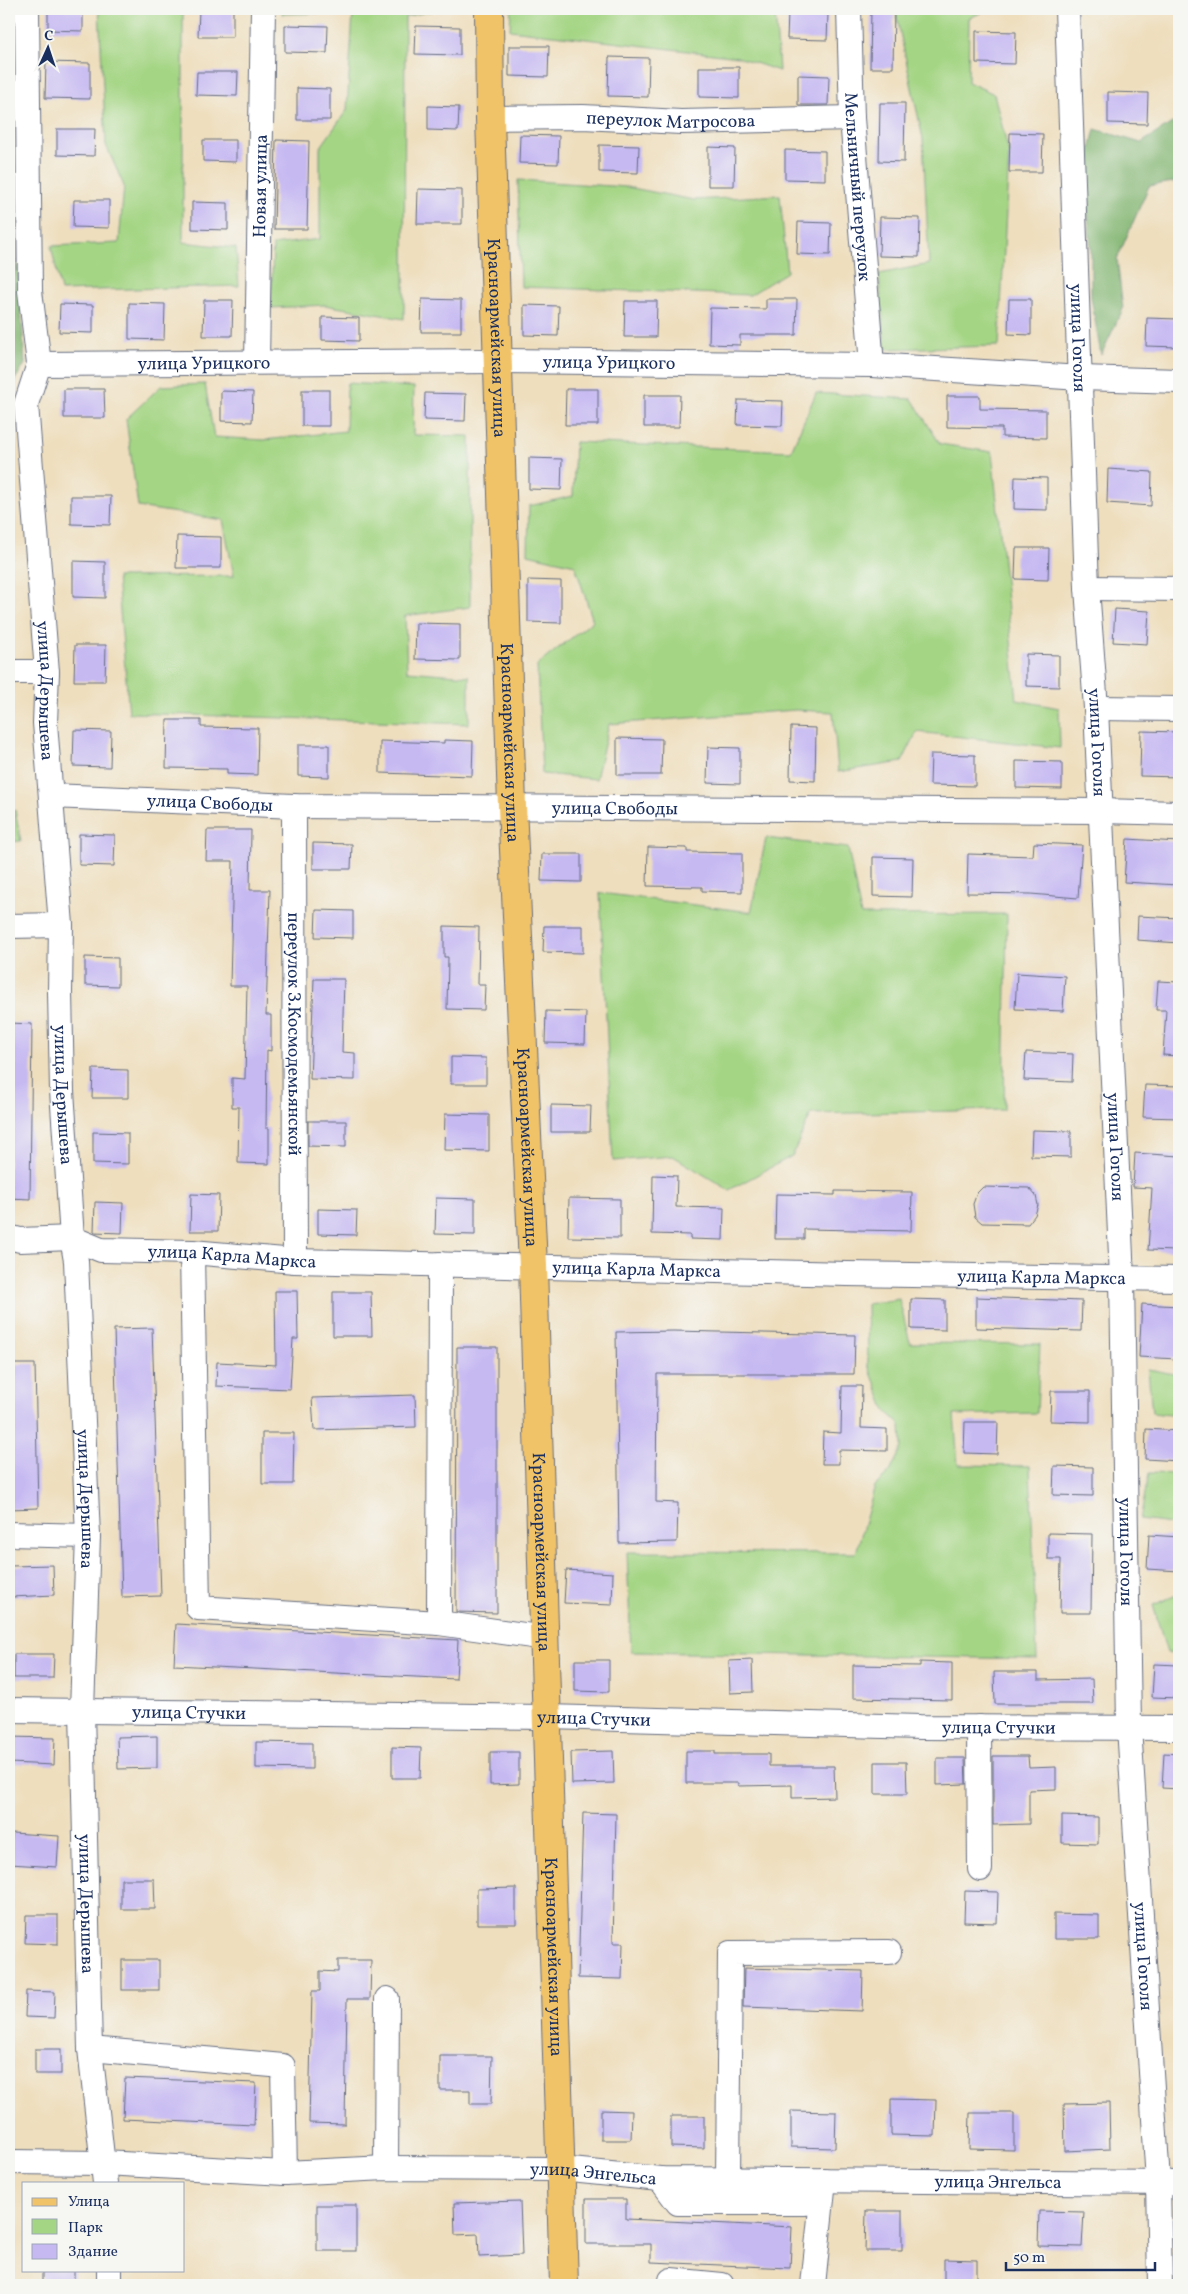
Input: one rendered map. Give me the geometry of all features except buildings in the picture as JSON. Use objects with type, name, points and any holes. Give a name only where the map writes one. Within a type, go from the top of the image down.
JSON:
[{"type":"main road","name":"Красноармейская улица","points":[[489,9],[490,118],[512,806],[533,1266],[546,1638],[564,2285]]},
{"type":"street","name":"улица Дерышева","points":[[27,9],[30,292],[39,364],[17,405],[47,672],[45,723],[62,925],[60,992],[62,1091],[72,1238],[76,1261],[88,1536],[82,1710],[90,2049],[105,2173]]},
{"type":"street","name":"Новая улица","points":[[257,362],[263,9]]},
{"type":"street","name":"Мельничный переулок","points":[[850,9],[852,118],[872,365]]},
{"type":"street","name":"улица Гоголя","points":[[1067,9],[1087,588],[1096,708],[1122,1278],[1129,1727],[1169,2182],[1160,2285]]},
{"type":"street","name":"переулок Матросова","points":[[490,118],[583,117],[681,122],[852,118]]},
{"type":"street","name":"улица Урицкого","points":[[39,364],[498,361],[872,365],[1080,378],[1179,381]]},
{"type":"street","points":[[1087,588],[1179,589]]},
{"type":"street","points":[[9,672],[47,672]]},
{"type":"street","points":[[1096,708],[1179,709]]},
{"type":"street","name":"улица Свободы","points":[[51,796],[294,806],[512,806],[1179,813]]},
{"type":"street","name":"переулок З.Космодемьянской","points":[[294,806],[295,1261]]},
{"type":"street","points":[[9,926],[62,925]]},
{"type":"street","name":"улица Карла Маркса","points":[[13,1243],[72,1238],[100,1250],[192,1252],[295,1261],[847,1274],[1179,1279]]},
{"type":"street","points":[[192,1252],[198,1608],[439,1623],[546,1638]]},
{"type":"street","points":[[439,1623],[440,1264]]},
{"type":"street","points":[[9,1534],[88,1536]]},
{"type":"street","name":"улица Стучки","points":[[9,1710],[547,1717],[979,1727],[1179,1728]]},
{"type":"street","points":[[979,1727],[980,1869]]},
{"type":"street","points":[[728,2179],[730,1953],[889,1952]]},
{"type":"street","points":[[386,2168],[387,1999]]},
{"type":"street","points":[[90,2049],[283,2066],[285,2174]]},
{"type":"street","name":"улица Энгельса","points":[[9,2162],[105,2173],[285,2174],[386,2168],[561,2169],[660,2179],[1169,2182]]},
{"type":"street","points":[[660,2179],[678,2203],[805,2203],[824,2180]]},
{"type":"street","points":[[813,2285],[824,2180]]},
{"type":"street","points":[[109,2272],[109,2285]]},
{"type":"street","points":[[671,2280],[722,2285]]},
{"type":"green space","points":[[9,9],[12,9],[16,237],[25,364],[9,389]]},
{"type":"green space","points":[[99,9],[183,9],[183,242],[236,248],[239,286],[61,291],[51,246],[119,243],[124,186],[106,145]]},
{"type":"green space","points":[[282,9],[440,9],[405,17],[404,319],[325,305],[271,308],[273,245],[320,239],[320,148],[347,110],[353,13],[282,14]]},
{"type":"green space","points":[[511,9],[775,9],[779,71],[738,57],[510,30]]},
{"type":"green space","points":[[895,9],[990,9],[969,18],[968,82],[994,94],[1009,153],[999,346],[885,349],[879,274],[929,264],[923,139]]},
{"type":"green space","points":[[1172,123],[1179,124],[1179,181],[1149,186],[1117,259],[1123,309],[1101,355],[1091,297],[1091,248],[1084,173],[1095,129],[1141,143]]},
{"type":"green space","points":[[518,180],[627,187],[694,200],[780,195],[787,272],[750,295],[521,287]]},
{"type":"green space","points":[[347,383],[414,387],[413,435],[470,436],[470,607],[405,616],[407,671],[469,676],[469,724],[129,713],[117,577],[234,576],[223,520],[138,507],[126,419],[161,386],[205,384],[214,437],[264,440],[346,431]]},
{"type":"green space","points":[[816,393],[912,399],[940,444],[992,452],[1017,700],[1059,708],[1060,748],[917,732],[902,762],[838,772],[833,712],[796,710],[609,724],[596,779],[542,774],[537,665],[593,621],[575,565],[528,554],[529,506],[573,496],[575,442],[791,451]]},
{"type":"green space","points":[[9,809],[15,810],[21,841],[9,842]]},
{"type":"green space","points":[[766,838],[848,848],[861,915],[1007,914],[1004,1110],[811,1114],[792,1156],[729,1190],[673,1156],[613,1161],[600,893],[751,912]]},
{"type":"green space","points":[[899,1299],[910,1343],[1040,1344],[1037,1413],[954,1415],[958,1465],[1030,1466],[1037,1659],[631,1652],[627,1552],[856,1553],[875,1486],[890,1472],[902,1447],[901,1425],[886,1411],[868,1365],[867,1304]]},
{"type":"green space","points":[[1148,1369],[1179,1375],[1179,1416],[1152,1413]]},
{"type":"green space","points":[[1149,1473],[1179,1474],[1179,1525],[1140,1520]]},
{"type":"green space","points":[[1179,1594],[1179,1653],[1167,1653],[1153,1605]]}]
